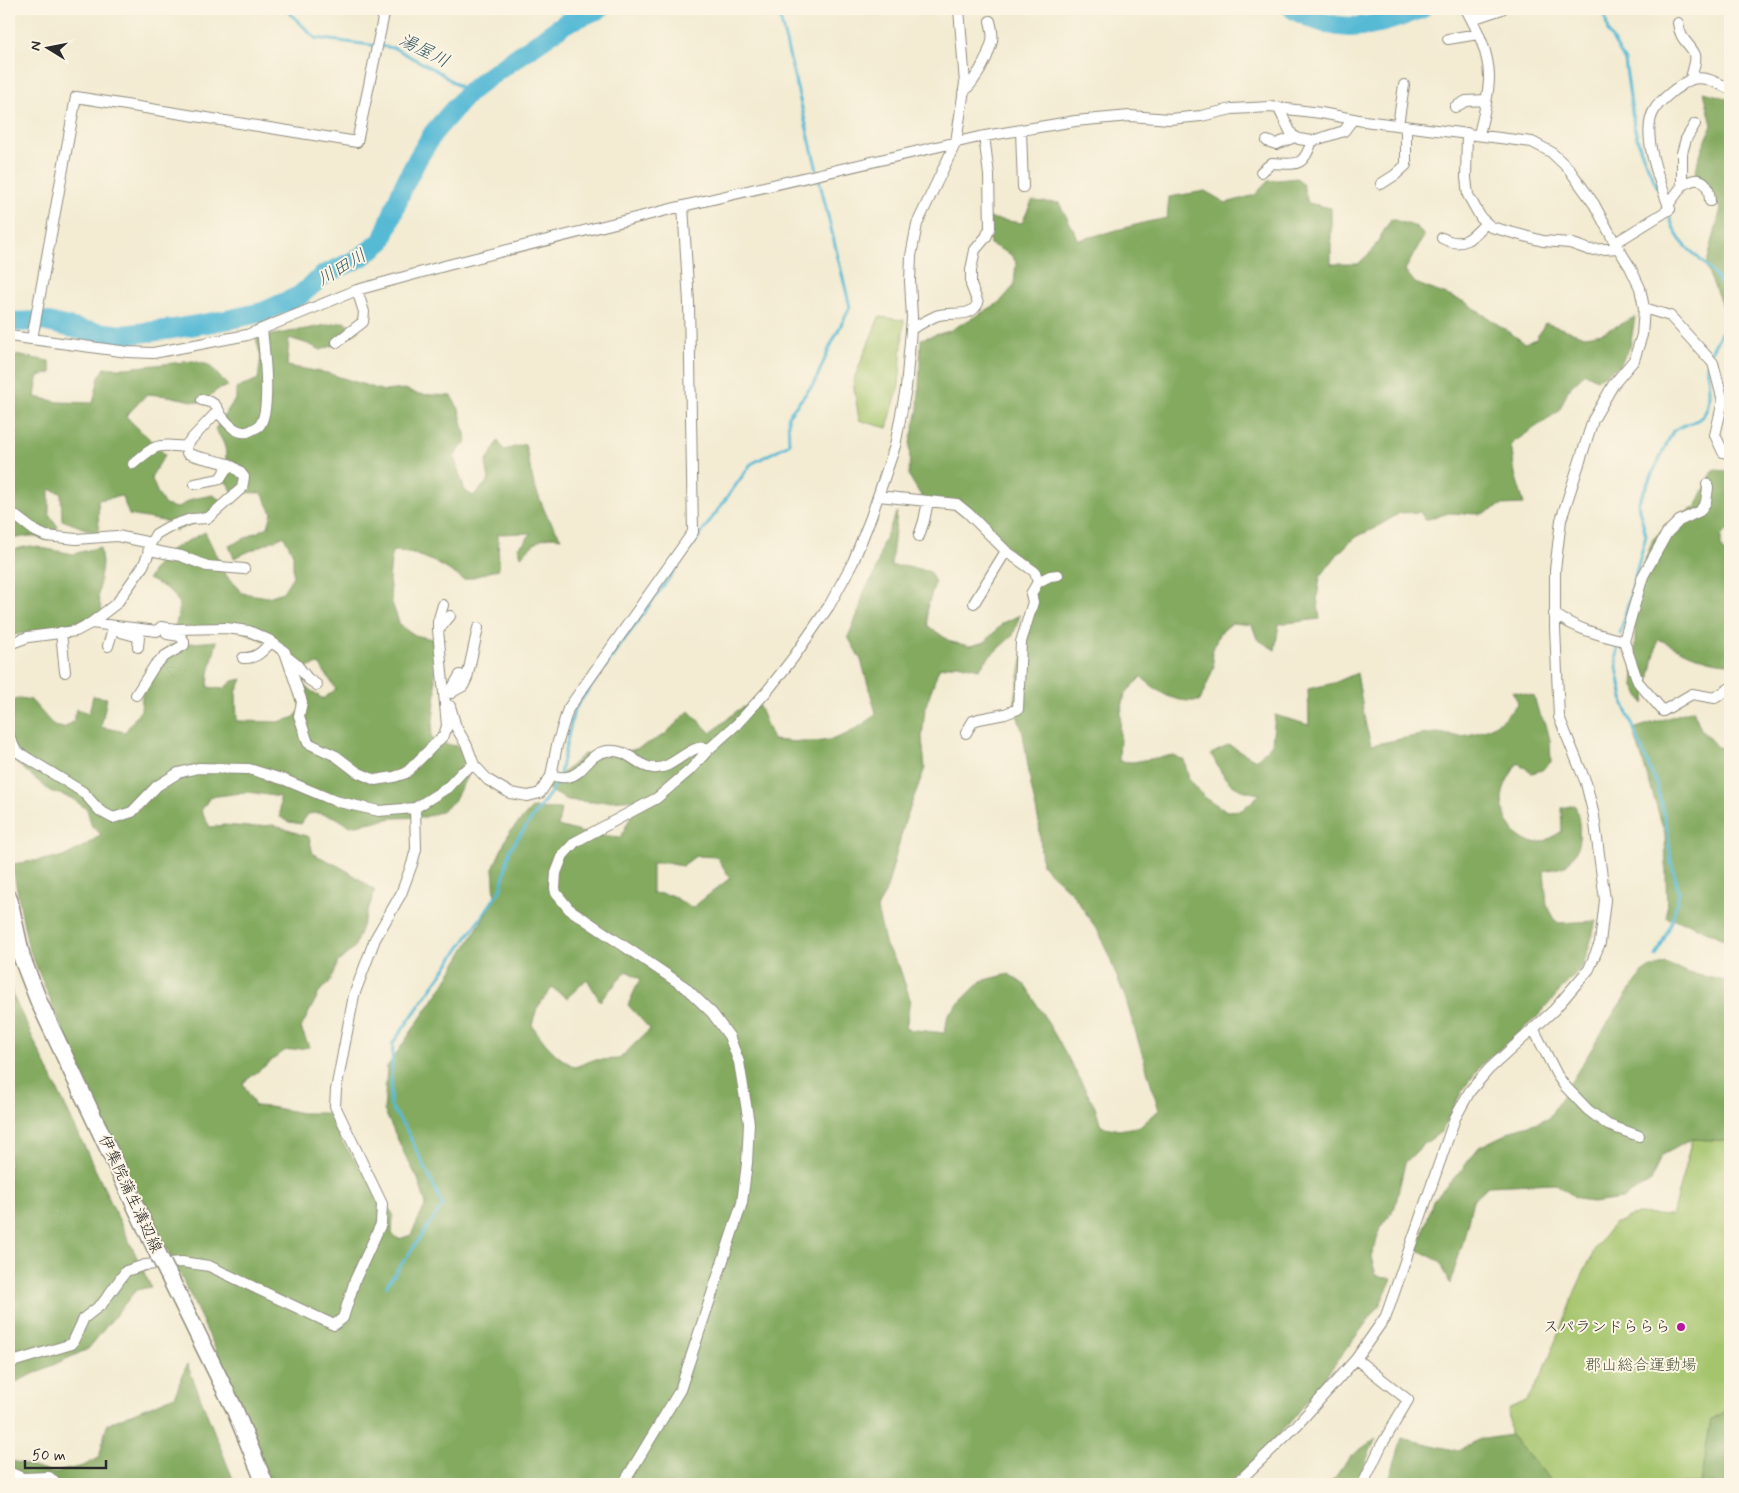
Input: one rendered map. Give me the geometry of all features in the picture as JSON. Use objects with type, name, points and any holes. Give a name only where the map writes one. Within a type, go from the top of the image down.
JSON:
[{"type":"main road","name":"伊集院蒲生溝辺線","points":[[9,899],[22,958],[39,1002],[159,1256],[234,1408],[265,1484]]},
{"type":"street","points":[[32,339],[76,97],[357,142],[385,9]]},
{"type":"street","points":[[623,1484],[680,1390],[742,1203],[748,1163],[749,1123],[739,1062],[729,1036],[712,1013],[685,987],[569,908],[556,893],[556,873],[563,855],[575,842],[657,798],[690,770],[709,749],[737,724],[768,690],[793,658],[829,606],[853,562],[895,446],[901,417],[906,388],[911,329],[911,256],[916,229],[925,204],[956,142],[965,83],[959,9]]},
{"type":"street","points":[[1479,134],[1489,76],[1486,54],[1469,14],[1502,9]]},
{"type":"street","points":[[963,93],[975,81],[992,44],[990,20]]},
{"type":"street","points":[[1678,23],[1684,41],[1695,55],[1696,63],[1692,69],[1692,79]]},
{"type":"street","points":[[1448,39],[1478,34]]},
{"type":"street","points":[[1467,133],[1466,178],[1468,195],[1480,218],[1491,227],[1543,241],[1570,243],[1590,250],[1617,246],[1670,209],[1651,145],[1649,126],[1654,110],[1670,93],[1692,79],[1709,80],[1730,89]]},
{"type":"street","points":[[1381,184],[1406,165],[1402,125],[1404,85]]},
{"type":"street","points":[[1455,106],[1466,100],[1486,100]]},
{"type":"street","points":[[9,336],[128,352],[153,353],[247,335],[357,290],[448,265],[683,206],[956,142],[1075,121],[1130,116],[1170,119],[1201,116],[1232,108],[1278,107],[1353,119],[1532,142],[1551,152],[1569,169],[1594,204],[1630,267],[1640,288],[1644,308],[1642,335],[1634,360],[1613,386],[1593,420],[1562,520],[1555,570],[1556,691],[1559,717],[1586,782],[1594,816],[1605,900],[1600,943],[1589,969],[1554,1010],[1489,1069],[1470,1091],[1455,1118],[1386,1316],[1356,1359],[1297,1425],[1236,1484]]},
{"type":"street","points":[[1278,107],[1292,135],[1299,139],[1312,141],[1344,132],[1353,119]]},
{"type":"street","points":[[1682,186],[1682,153],[1686,139],[1695,124]]},
{"type":"street","points":[[1021,130],[1023,187]]},
{"type":"street","points":[[911,329],[937,315],[970,312],[975,310],[978,303],[971,285],[971,270],[975,250],[986,237],[990,228],[989,175],[984,136]]},
{"type":"street","points":[[1267,141],[1276,144],[1295,137]]},
{"type":"street","points":[[1261,172],[1272,164],[1296,164],[1306,157],[1312,141]]},
{"type":"street","points":[[1668,204],[1682,186],[1691,180],[1699,180],[1706,184],[1710,192],[1710,201]]},
{"type":"street","points":[[460,675],[447,705],[474,765],[488,780],[510,793],[528,796],[540,793],[551,776],[557,745],[568,709],[693,532],[690,303],[683,206]]},
{"type":"street","points":[[1442,238],[1450,242],[1470,240],[1486,223]]},
{"type":"street","points":[[337,342],[363,322],[364,312],[357,290]]},
{"type":"street","points":[[1644,308],[1670,316],[1712,363],[1723,400],[1715,436],[1723,452],[1730,454]]},
{"type":"street","points":[[202,400],[218,407],[220,414],[238,431],[248,432],[260,425],[266,404],[262,329]]},
{"type":"street","points":[[9,644],[28,636],[76,631],[91,623],[117,603],[143,566],[156,534],[168,527],[191,519],[208,518],[242,488],[244,477],[238,470],[229,464],[198,458],[188,453],[186,447],[214,415],[220,414]]},
{"type":"street","points":[[133,464],[152,447],[165,445],[186,447]]},
{"type":"street","points":[[195,484],[220,479],[229,464]]},
{"type":"street","points":[[1706,484],[1708,488],[1706,502],[1700,511],[1679,520],[1667,533],[1643,576],[1624,641],[1638,682],[1663,711],[1692,694],[1715,698],[1730,688]]},
{"type":"street","points":[[878,496],[957,504],[1006,551],[1035,572],[1038,582]]},
{"type":"street","points":[[919,536],[928,500]]},
{"type":"street","points":[[9,511],[35,531],[46,536],[76,539],[117,536],[207,566],[244,569]]},
{"type":"street","points":[[974,603],[1006,551]]},
{"type":"street","points":[[966,733],[973,722],[979,719],[1006,714],[1018,709],[1021,642],[1033,602],[1031,594],[1038,582],[1050,576],[1058,575]]},
{"type":"street","points":[[114,628],[226,628],[250,631],[271,642],[285,652],[302,702],[299,716],[308,743],[336,756],[357,772],[375,780],[406,774],[444,735],[447,726],[447,705],[438,630],[438,622],[443,605]]},
{"type":"street","points":[[1554,614],[1589,633],[1624,641]]},
{"type":"street","points":[[438,630],[450,616]]},
{"type":"street","points":[[159,629],[173,621]]},
{"type":"street","points":[[91,623],[114,628],[139,637],[138,647]]},
{"type":"street","points":[[108,646],[114,628]]},
{"type":"street","points":[[452,692],[463,686],[467,678],[478,628]]},
{"type":"street","points":[[136,695],[155,665],[165,656],[184,645],[184,641],[180,636],[159,629]]},
{"type":"street","points":[[61,632],[65,672]]},
{"type":"street","points":[[243,658],[250,658],[260,654],[271,642]]},
{"type":"street","points":[[286,657],[297,665],[308,679],[317,685]]},
{"type":"street","points":[[9,736],[16,751],[84,792],[100,811],[113,818],[132,812],[157,786],[178,773],[198,768],[249,769],[284,780],[335,801],[380,810],[416,808],[447,788],[462,772],[474,765]]},
{"type":"street","points":[[551,776],[567,777],[577,773],[595,754],[608,751],[627,754],[648,767],[654,768],[666,766],[699,747],[709,749]]},
{"type":"street","points":[[9,1363],[72,1344],[84,1318],[102,1304],[126,1271],[145,1265],[182,1262],[209,1266],[334,1325],[343,1318],[355,1280],[381,1224],[382,1204],[335,1106],[336,1090],[354,995],[375,940],[401,894],[412,864],[416,849],[416,808]]},
{"type":"street","points":[[1533,1028],[1557,1075],[1588,1110],[1608,1125],[1639,1136]]},
{"type":"street","points":[[1356,1359],[1408,1400],[1381,1446],[1363,1484]]},
{"type":"street","points":[[9,1472],[23,1478],[48,1477],[58,1484]]},
{"type":"green space","points":[[1704,92],[1730,99],[1730,324],[1706,267],[1721,208],[1703,194],[1694,183],[1698,160],[1712,125]]},
{"type":"green space","points":[[1297,178],[1303,185],[1308,203],[1331,208],[1331,264],[1358,264],[1372,251],[1391,219],[1417,227],[1424,236],[1405,270],[1415,283],[1465,302],[1525,343],[1536,339],[1545,323],[1585,336],[1602,333],[1635,317],[1630,347],[1619,366],[1597,379],[1585,373],[1568,390],[1559,411],[1511,444],[1515,474],[1524,504],[1501,505],[1482,514],[1449,513],[1425,520],[1420,512],[1400,513],[1354,538],[1337,555],[1320,577],[1317,598],[1320,619],[1279,624],[1275,650],[1257,639],[1252,625],[1232,623],[1219,634],[1212,652],[1214,667],[1200,701],[1174,699],[1141,677],[1125,694],[1121,712],[1119,761],[1133,762],[1173,755],[1184,760],[1189,779],[1204,797],[1227,811],[1242,810],[1260,794],[1241,789],[1229,782],[1220,771],[1211,754],[1229,745],[1256,760],[1272,744],[1275,715],[1309,725],[1308,689],[1334,683],[1357,673],[1371,745],[1436,733],[1456,736],[1474,734],[1483,731],[1507,716],[1518,702],[1512,691],[1534,696],[1539,714],[1546,724],[1550,740],[1551,762],[1542,770],[1532,773],[1518,763],[1504,788],[1502,798],[1506,818],[1518,836],[1534,843],[1547,840],[1562,831],[1561,808],[1575,805],[1577,812],[1579,836],[1576,851],[1567,864],[1544,871],[1547,905],[1557,923],[1596,921],[1583,965],[1537,1017],[1482,1064],[1462,1091],[1442,1131],[1423,1145],[1405,1163],[1395,1207],[1382,1225],[1371,1257],[1376,1275],[1392,1279],[1379,1306],[1297,1414],[1263,1453],[1229,1484],[271,1484],[225,1369],[180,1274],[123,1165],[28,946],[12,864],[63,857],[88,844],[101,834],[92,827],[87,809],[71,798],[50,791],[13,760],[9,724],[9,702],[20,698],[31,700],[54,726],[64,728],[74,721],[76,709],[89,713],[93,696],[107,698],[101,727],[125,732],[141,710],[143,683],[154,660],[169,645],[217,641],[209,673],[208,687],[223,689],[233,681],[242,679],[236,693],[237,721],[278,722],[293,718],[301,710],[297,681],[323,699],[336,689],[319,664],[298,670],[269,643],[230,626],[174,628],[178,618],[178,602],[171,592],[148,579],[160,559],[172,549],[205,532],[226,575],[242,593],[268,597],[283,592],[293,576],[293,554],[284,536],[234,558],[229,546],[268,527],[272,513],[262,493],[233,492],[222,476],[226,451],[215,429],[236,398],[236,389],[258,379],[261,357],[256,338],[344,322],[359,330],[344,341],[321,350],[289,338],[287,366],[327,373],[384,391],[405,389],[417,394],[451,396],[459,409],[467,442],[454,457],[465,491],[473,496],[489,480],[486,463],[498,441],[504,450],[525,444],[534,485],[546,514],[561,538],[548,537],[543,539],[521,556],[518,547],[525,542],[531,533],[498,534],[499,569],[464,580],[421,556],[392,551],[389,580],[392,603],[400,625],[415,635],[432,639],[436,693],[431,738],[444,744],[457,746],[469,761],[470,771],[454,801],[440,812],[425,817],[393,818],[350,826],[335,817],[317,813],[308,814],[301,824],[289,822],[280,817],[280,797],[249,792],[210,797],[201,811],[210,827],[224,825],[248,827],[273,825],[309,837],[313,854],[346,870],[375,891],[354,948],[338,962],[330,982],[320,991],[301,1028],[309,1047],[284,1051],[243,1083],[255,1106],[302,1113],[335,1113],[340,1139],[393,1214],[392,1235],[399,1239],[411,1235],[426,1204],[418,1179],[384,1110],[387,1067],[444,984],[495,898],[493,868],[509,833],[532,808],[561,809],[558,826],[588,834],[621,837],[639,799],[591,802],[567,800],[546,788],[584,754],[608,757],[639,748],[664,735],[689,711],[711,733],[738,710],[757,701],[773,740],[816,742],[828,740],[840,737],[864,724],[876,713],[861,660],[848,637],[859,611],[864,591],[875,574],[882,545],[897,512],[891,566],[908,566],[930,572],[935,583],[927,608],[928,626],[951,642],[970,646],[985,642],[1003,623],[1020,615],[1013,635],[979,669],[957,664],[939,668],[925,708],[922,738],[925,768],[905,821],[887,888],[877,909],[886,946],[899,966],[910,999],[906,1029],[945,1033],[948,1014],[981,981],[1009,974],[1026,986],[1096,1109],[1101,1126],[1119,1130],[1141,1126],[1159,1110],[1125,997],[1100,934],[1072,893],[1042,865],[1039,823],[1023,733],[1014,705],[1034,590],[1025,565],[971,511],[926,504],[909,476],[910,443],[918,410],[921,339],[949,331],[999,303],[1014,286],[1016,262],[1010,254],[990,244],[988,218],[1022,223],[1032,201],[1059,203],[1079,240],[1167,218],[1169,197],[1205,191],[1226,203],[1255,195],[1268,181]],"holes":[[[696,856],[717,857],[730,878],[692,908],[671,895],[652,893],[652,863],[682,866]],[[627,971],[640,979],[628,1005],[650,1029],[619,1059],[593,1060],[575,1067],[556,1054],[532,1025],[537,1008],[552,988],[567,998],[587,979],[600,1001]]]},
{"type":"green space","points":[[879,317],[904,320],[899,386],[887,428],[859,420],[853,381]]},
{"type":"green space","points":[[9,354],[49,361],[52,373],[38,376],[35,397],[59,402],[93,403],[99,377],[105,368],[127,368],[193,361],[209,365],[228,386],[217,390],[202,403],[147,394],[126,416],[165,455],[151,477],[165,505],[177,508],[192,499],[213,495],[226,504],[195,523],[175,531],[175,523],[129,515],[122,496],[98,500],[99,534],[62,520],[61,493],[49,489],[49,514],[58,527],[48,540],[30,536],[10,539],[9,542]]},
{"type":"green space","points":[[1713,470],[1730,471],[1730,528],[1721,536],[1721,547],[1730,563],[1730,663],[1702,658],[1658,639],[1644,704],[1633,685],[1635,619],[1641,571],[1653,539],[1678,517],[1696,507]]},
{"type":"green space","points":[[31,546],[73,554],[100,547],[102,563],[98,597],[103,615],[9,636],[9,550]]},
{"type":"green space","points":[[1693,710],[1701,729],[1717,747],[1730,749],[1730,942],[1688,923],[1667,918],[1665,834],[1633,729]]},
{"type":"green space","points":[[1665,963],[1689,973],[1730,982],[1730,1141],[1692,1139],[1661,1156],[1651,1181],[1622,1199],[1593,1203],[1575,1197],[1555,1183],[1488,1186],[1473,1200],[1450,1284],[1441,1262],[1418,1250],[1433,1201],[1479,1147],[1516,1129],[1548,1119],[1617,1008],[1644,971]]},
{"type":"green space","points":[[9,977],[12,994],[151,1287],[136,1290],[88,1349],[9,1385]]},
{"type":"green space","name":"郡山総合運動場","points":[[1692,1139],[1730,1141],[1730,1409],[1711,1420],[1700,1484],[1554,1484],[1510,1435],[1508,1409],[1527,1400],[1542,1375],[1576,1289],[1596,1247],[1614,1224],[1638,1214],[1672,1216]]},
{"type":"green space","points":[[187,1364],[235,1484],[9,1484],[9,1460],[53,1473],[83,1466],[99,1458],[107,1424],[175,1396]]},
{"type":"green space","points":[[1729,1409],[1730,1484],[1700,1484],[1711,1420]]},
{"type":"green space","points":[[1510,1435],[1554,1484],[1388,1484],[1402,1438],[1458,1451],[1478,1440]]},
{"type":"green space","points":[[1376,1438],[1358,1479],[1358,1484],[1330,1484],[1350,1457]]},
{"type":"waterway","name":"湯屋川","points":[[286,9],[315,38],[394,48],[439,72],[468,93]]},
{"type":"waterway","name":"川田川","points":[[9,322],[43,321],[86,331],[123,335],[173,329],[263,312],[299,296],[325,274],[360,258],[382,241],[403,187],[418,158],[434,132],[468,93],[566,23],[599,9]]},
{"type":"waterway","points":[[560,773],[574,710],[751,464],[789,444],[788,416],[815,382],[850,307],[778,9]]},
{"type":"waterway","name":"川田川","points":[[1293,9],[1310,18],[1326,23],[1357,27],[1387,21],[1421,9]]},
{"type":"waterway","points":[[1604,9],[1608,32],[1625,61],[1634,126],[1640,148],[1657,187]]},
{"type":"waterway","points":[[1670,217],[1681,240],[1713,273],[1724,291],[1730,306]]},
{"type":"waterway","points":[[1711,352],[1729,318],[1730,310]]},
{"type":"waterway","points":[[1620,634],[1646,535],[1638,505],[1639,501],[1673,431],[1704,415],[1709,395],[1707,365]]},
{"type":"waterway","points":[[1617,647],[1617,667],[1624,704],[1657,786],[1668,833],[1671,862],[1679,892],[1672,922],[1656,956]]},
{"type":"waterway","points":[[386,1286],[443,1205],[407,1131],[390,1105],[393,1043],[501,889],[510,849],[559,781]]},
{"type":"place","name":"スパランドららら","points":[[1681,1327]]}]
